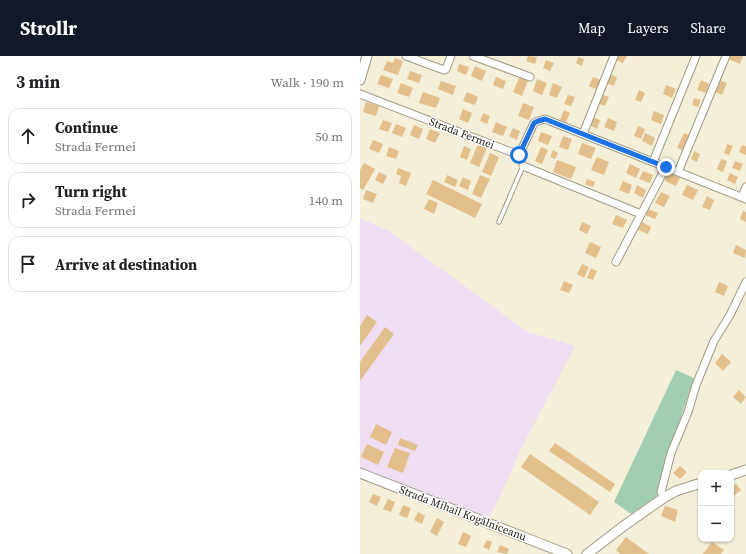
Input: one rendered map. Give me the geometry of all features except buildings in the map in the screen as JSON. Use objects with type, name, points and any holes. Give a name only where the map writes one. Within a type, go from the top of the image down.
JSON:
[{"type":"street","points":[[360,80],[367,56]]},
{"type":"street","points":[[406,56],[444,70],[446,69],[451,56]]},
{"type":"street","points":[[473,56],[530,77]]},
{"type":"street","points":[[583,134],[614,56]]},
{"type":"street","points":[[653,162],[696,56]]},
{"type":"street","points":[[678,172],[726,56]]},
{"type":"street","name":"Strada Fermei","points":[[360,94],[519,155]]},
{"type":"street","points":[[519,155],[534,123],[541,119],[545,119],[744,198],[746,187]]},
{"type":"street","points":[[523,166],[641,214]]},
{"type":"street","points":[[616,262],[666,167]]},
{"type":"street","points":[[664,497],[661,492],[671,453],[688,412],[696,385],[714,341],[730,315],[746,282]]},
{"type":"street","points":[[734,474],[746,470]]},
{"type":"street","name":"Strada Mihail Kogălniceanu","points":[[360,473],[552,551],[567,554]]},
{"type":"street","points":[[587,554],[664,497],[676,491],[698,485]]},
{"type":"lane","points":[[499,222],[523,166],[519,155]]},
{"type":"shaded area","points":[[360,218],[389,231],[528,332],[575,346],[522,447],[489,518],[360,469]]},
{"type":"green space","points":[[676,370],[694,378],[660,480],[657,496],[631,514],[614,502]]},
{"type":"route","points":[[519,155],[534,123],[541,119],[545,119],[666,167]]}]
